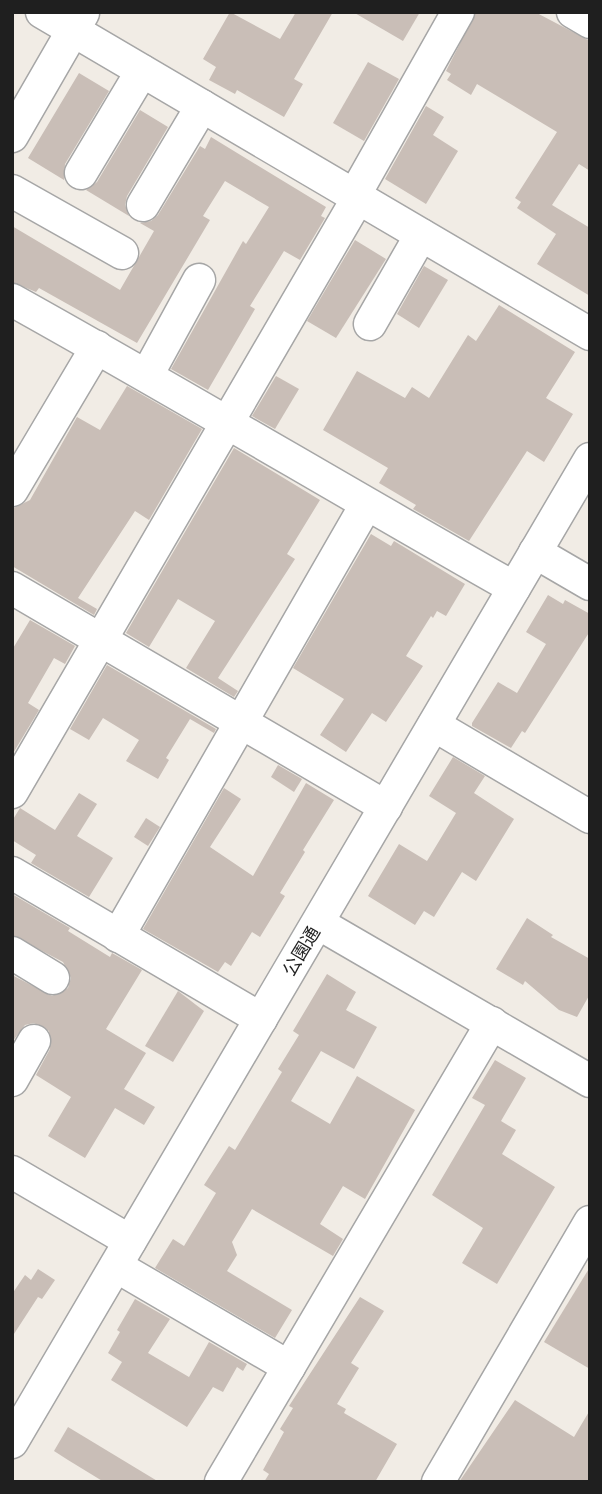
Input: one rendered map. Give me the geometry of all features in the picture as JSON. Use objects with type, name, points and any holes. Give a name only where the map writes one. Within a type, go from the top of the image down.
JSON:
[{"type":"street","points":[[42,12],[78,21],[142,71],[590,334]]},
{"type":"street","points":[[12,792],[229,422],[458,12]]},
{"type":"street","points":[[573,12],[590,22]]},
{"type":"street","points":[[12,136],[78,21]]},
{"type":"street","points":[[81,173],[142,71]]},
{"type":"street","points":[[143,205],[202,106]]},
{"type":"street","points":[[12,191],[122,253]]},
{"type":"street","points":[[370,324],[421,235]]},
{"type":"street","points":[[147,375],[199,280]]},
{"type":"street","points":[[12,300],[229,422],[366,505],[514,588]]},
{"type":"street","points":[[12,490],[97,347]]},
{"type":"street","name":"公園通","points":[[12,1442],[590,459]]},
{"type":"street","points":[[118,936],[366,505]]},
{"type":"street","points":[[536,552],[590,584]]},
{"type":"street","points":[[12,588],[386,807]]},
{"type":"street","points":[[434,725],[590,817]]},
{"type":"street","points":[[12,873],[261,1019]]},
{"type":"street","points":[[318,923],[590,1081]]},
{"type":"street","points":[[12,953],[53,978]]},
{"type":"street","points":[[221,1482],[492,1023]]},
{"type":"street","points":[[12,1080],[34,1041]]},
{"type":"street","points":[[12,1172],[123,1253],[289,1367]]},
{"type":"street","points":[[438,1482],[590,1222]]},
{"type":"building","points":[[230,12],[280,39],[296,12],[333,12],[294,79],[303,84],[284,117],[237,90],[235,94],[209,80],[216,67],[203,59]]},
{"type":"building","points":[[353,12],[420,12],[403,41]]},
{"type":"building","points":[[476,12],[535,12],[590,41],[590,171],[579,164],[552,205],[590,228],[590,296],[537,264],[556,234],[517,208],[521,202],[515,198],[557,132],[477,84],[471,95],[447,80],[451,74],[446,71]]},
{"type":"building","points":[[368,62],[399,79],[364,141],[333,123]]},
{"type":"building","points":[[79,73],[109,91],[65,164],[64,180],[28,158]]},
{"type":"building","points":[[426,106],[444,117],[433,135],[458,151],[426,204],[385,179]]},
{"type":"building","points":[[140,110],[168,127],[127,196],[125,205],[129,216],[86,190],[97,182]]},
{"type":"building","points":[[211,137],[326,207],[321,216],[325,218],[300,260],[284,251],[250,306],[255,309],[208,390],[171,369],[243,241],[246,244],[269,207],[225,181],[203,216],[210,220],[137,343],[39,288],[36,292],[12,282],[12,226],[120,290],[154,231],[140,223],[151,221],[158,215],[200,146],[205,149]]},
{"type":"building","points":[[355,240],[386,259],[336,338],[307,321]]},
{"type":"building","points":[[424,266],[448,280],[419,328],[397,314]]},
{"type":"building","points":[[499,305],[575,352],[546,398],[573,414],[544,462],[527,451],[469,541],[413,509],[416,505],[379,483],[388,468],[323,430],[357,371],[405,398],[412,387],[429,398],[468,335],[476,341]]},
{"type":"building","points":[[276,376],[299,389],[275,429],[252,416]]},
{"type":"building","points":[[127,386],[202,429],[149,520],[135,511],[78,598],[97,609],[94,615],[12,566],[12,509],[30,500],[77,417],[100,430]]},
{"type":"building","points":[[234,448],[320,500],[287,554],[295,559],[218,678],[238,691],[234,697],[186,668],[215,621],[178,599],[149,647],[126,633]]},
{"type":"building","points":[[371,534],[391,546],[394,541],[465,584],[446,616],[437,611],[433,618],[431,616],[406,656],[423,666],[386,722],[372,713],[346,752],[320,735],[344,699],[293,668]]},
{"type":"building","points":[[548,595],[563,604],[565,600],[590,614],[590,631],[525,733],[522,731],[511,748],[472,726],[472,723],[498,682],[517,693],[546,644],[526,632]]},
{"type":"building","points":[[30,620],[75,646],[65,664],[54,658],[28,703],[39,710],[12,755],[12,650]]},
{"type":"building","points":[[107,665],[216,729],[214,733],[190,719],[166,758],[169,760],[158,779],[126,761],[139,740],[103,718],[89,740],[70,729]]},
{"type":"building","points":[[453,757],[485,776],[474,793],[514,819],[476,881],[462,872],[434,917],[424,911],[415,925],[368,896],[399,844],[427,861],[456,813],[429,796]]},
{"type":"building","points":[[278,765],[302,779],[294,792],[271,777]]},
{"type":"building","points":[[306,783],[334,800],[303,850],[305,852],[280,893],[285,896],[260,937],[252,932],[231,966],[225,962],[218,972],[143,929],[224,788],[241,799],[210,847],[253,876]]},
{"type":"building","points":[[79,793],[97,804],[77,836],[113,858],[89,897],[31,863],[36,855],[12,840],[12,821],[20,808],[55,830]]},
{"type":"building","points":[[146,818],[160,827],[148,846],[134,837]]},
{"type":"building","points":[[12,894],[70,928],[68,931],[110,957],[112,953],[142,970],[106,1029],[146,1053],[124,1089],[155,1107],[144,1125],[115,1108],[85,1158],[48,1136],[71,1097],[36,1075],[50,1049],[49,1031],[34,1023],[25,1025],[12,1042],[12,975],[52,996],[68,988],[71,978],[63,962],[12,935]]},
{"type":"building","points":[[527,918],[553,935],[551,937],[590,959],[590,994],[577,1017],[559,1010],[525,981],[523,985],[496,969]]},
{"type":"building","points":[[327,974],[356,992],[346,1010],[377,1027],[354,1069],[321,1051],[291,1101],[330,1124],[357,1076],[415,1110],[365,1199],[343,1186],[320,1224],[343,1239],[333,1256],[252,1209],[232,1242],[237,1255],[227,1271],[292,1310],[275,1338],[155,1268],[173,1239],[184,1246],[216,1193],[204,1185],[229,1146],[235,1150],[282,1072],[278,1069],[299,1035],[293,1031]]},
{"type":"building","points":[[178,991],[204,1011],[173,1062],[145,1046]]},
{"type":"building","points":[[495,1060],[526,1078],[501,1121],[516,1130],[502,1154],[555,1187],[497,1284],[462,1263],[483,1228],[432,1195],[485,1105],[472,1098]]},
{"type":"building","points":[[590,1267],[590,1369],[544,1342]]},
{"type":"building","points":[[38,1269],[55,1280],[42,1299],[38,1297],[12,1337],[12,1294],[25,1275],[31,1280]]},
{"type":"building","points":[[360,1297],[384,1311],[351,1363],[359,1368],[337,1404],[346,1409],[344,1413],[397,1444],[375,1482],[264,1482],[269,1474],[263,1470],[284,1432],[280,1429],[293,1408],[289,1406]]},
{"type":"building","points":[[135,1299],[170,1319],[148,1353],[189,1377],[209,1342],[247,1364],[243,1371],[237,1367],[223,1392],[213,1387],[187,1427],[111,1380],[122,1362],[108,1353],[120,1332],[117,1330]]},
{"type":"building","points":[[515,1400],[574,1437],[590,1410],[590,1482],[459,1482]]},
{"type":"building","points":[[68,1427],[159,1482],[104,1482],[54,1451]]}]
